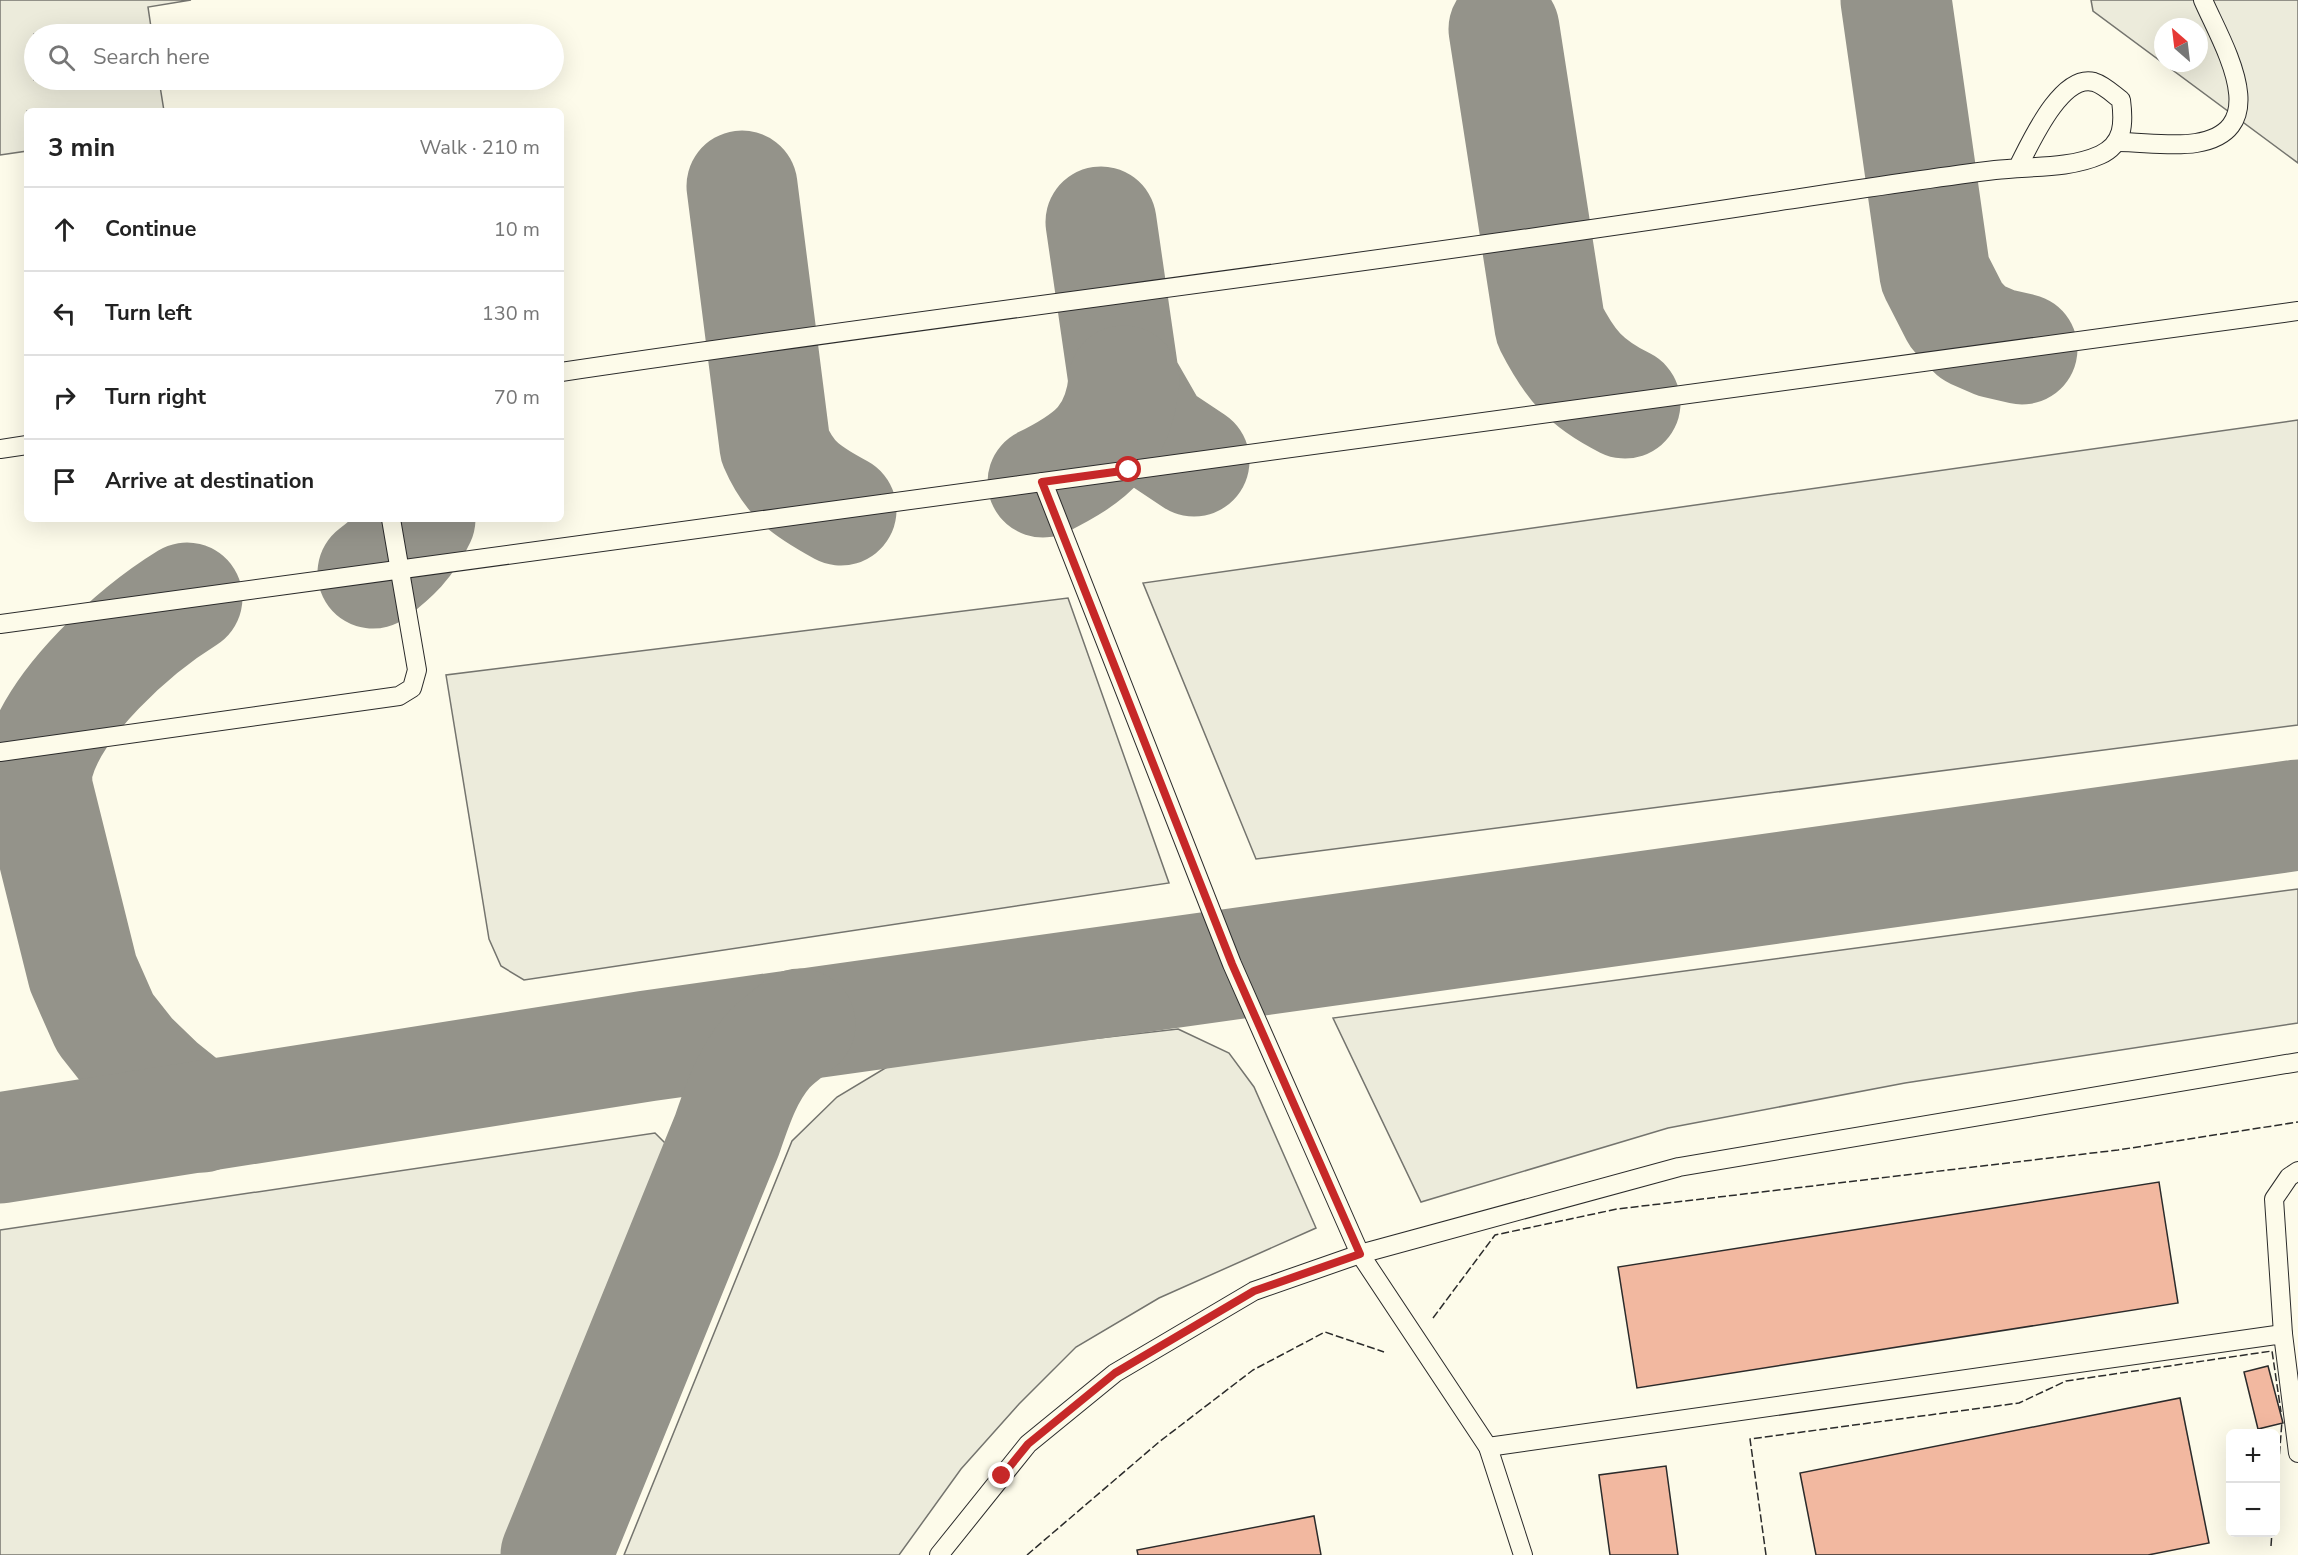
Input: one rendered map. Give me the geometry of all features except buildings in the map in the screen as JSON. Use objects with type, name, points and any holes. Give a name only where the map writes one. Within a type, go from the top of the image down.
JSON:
[{"type":"lane","points":[[2118,142],[2196,143],[2227,132],[2239,112],[2241,92],[2203,0]]},
{"type":"lane","points":[[564,372],[761,342],[1536,239],[1919,179],[2018,167],[2067,164],[2101,155],[2118,142],[2124,124],[2121,100],[2105,87],[2092,81],[2077,84],[2055,101],[2018,167]]},
{"type":"lane","points":[[0,624],[2298,311]]},
{"type":"lane","points":[[0,449],[24,445]]},
{"type":"lane","points":[[1042,482],[1232,964],[1360,1254],[1488,1447],[1523,1555]]},
{"type":"lane","points":[[0,752],[399,696],[412,688],[417,670],[392,522]]},
{"type":"lane","points":[[939,1555],[1028,1444],[1115,1373],[1254,1291],[1360,1254],[1680,1167],[2298,1062]]},
{"type":"lane","points":[[2298,1171],[2289,1177],[2274,1199],[2283,1334],[2296,1408],[2298,1454]]},
{"type":"lane","points":[[1488,1447],[2283,1334]]},
{"type":"shaded area","points":[[0,0],[191,0],[148,7],[151,24],[24,24],[24,90],[161,90],[164,108],[24,108],[24,151],[0,155]]},
{"type":"shaded area","points":[[2091,0],[2298,0],[2298,163],[2175,72],[2208,72],[2208,18],[2154,18],[2154,56],[2093,11]]},
{"type":"shaded area","points":[[2298,420],[2298,725],[1256,859],[1143,583]]},
{"type":"shaded area","points":[[1068,598],[1169,883],[524,980],[501,966],[489,939],[446,675]]},
{"type":"shaded area","points":[[2298,889],[2298,1023],[1905,1083],[1668,1128],[1421,1202],[1333,1018]]},
{"type":"shaded area","points":[[1178,1029],[1229,1053],[1254,1087],[1316,1228],[1159,1298],[1076,1347],[1019,1404],[961,1469],[899,1555],[624,1555],[792,1141],[837,1097],[887,1067],[1029,1046]]},
{"type":"shaded area","points":[[655,1133],[673,1151],[516,1555],[0,1555],[0,1230]]},
{"type":"taxiway","points":[[1896,0],[1935,274],[1956,315],[1973,333],[1996,343],[2022,349]]},
{"type":"taxiway","points":[[1504,29],[1550,326],[1580,372],[1599,388],[1625,403]]},
{"type":"taxiway","points":[[742,186],[775,446],[787,468],[801,484],[841,510]]},
{"type":"taxiway","points":[[1101,222],[1124,381],[1155,435],[1194,461]]},
{"type":"taxiway","points":[[1043,482],[1075,464],[1099,444],[1116,417],[1124,381]]},
{"type":"taxiway","points":[[373,573],[400,549],[418,522]]},
{"type":"taxiway","points":[[187,598],[121,649],[78,693],[60,717],[47,741],[37,768],[37,788],[83,973],[105,1023],[131,1056],[160,1084],[201,1117]]},
{"type":"taxiway","points":[[0,1148],[647,1046],[2298,815]]},
{"type":"taxiway","points":[[556,1555],[743,1091],[754,1070],[768,1051],[800,1024]]},
{"type":"fence","points":[[1433,1318],[1495,1235],[1617,1209],[2118,1150],[2298,1122]]},
{"type":"fence","points":[[1027,1555],[1159,1442],[1253,1370],[1325,1332],[1384,1352]]},
{"type":"fence","points":[[1766,1555],[1750,1439],[2019,1403],[2066,1381],[2272,1351],[2281,1412]]},
{"type":"fence","points":[[2277,1483],[2282,1421]]},
{"type":"fence","points":[[2271,1546],[2272,1537]]},
{"type":"route","points":[[1002,1476],[1028,1444],[1115,1373],[1254,1291],[1360,1254],[1232,964],[1042,482],[1129,470]]}]
